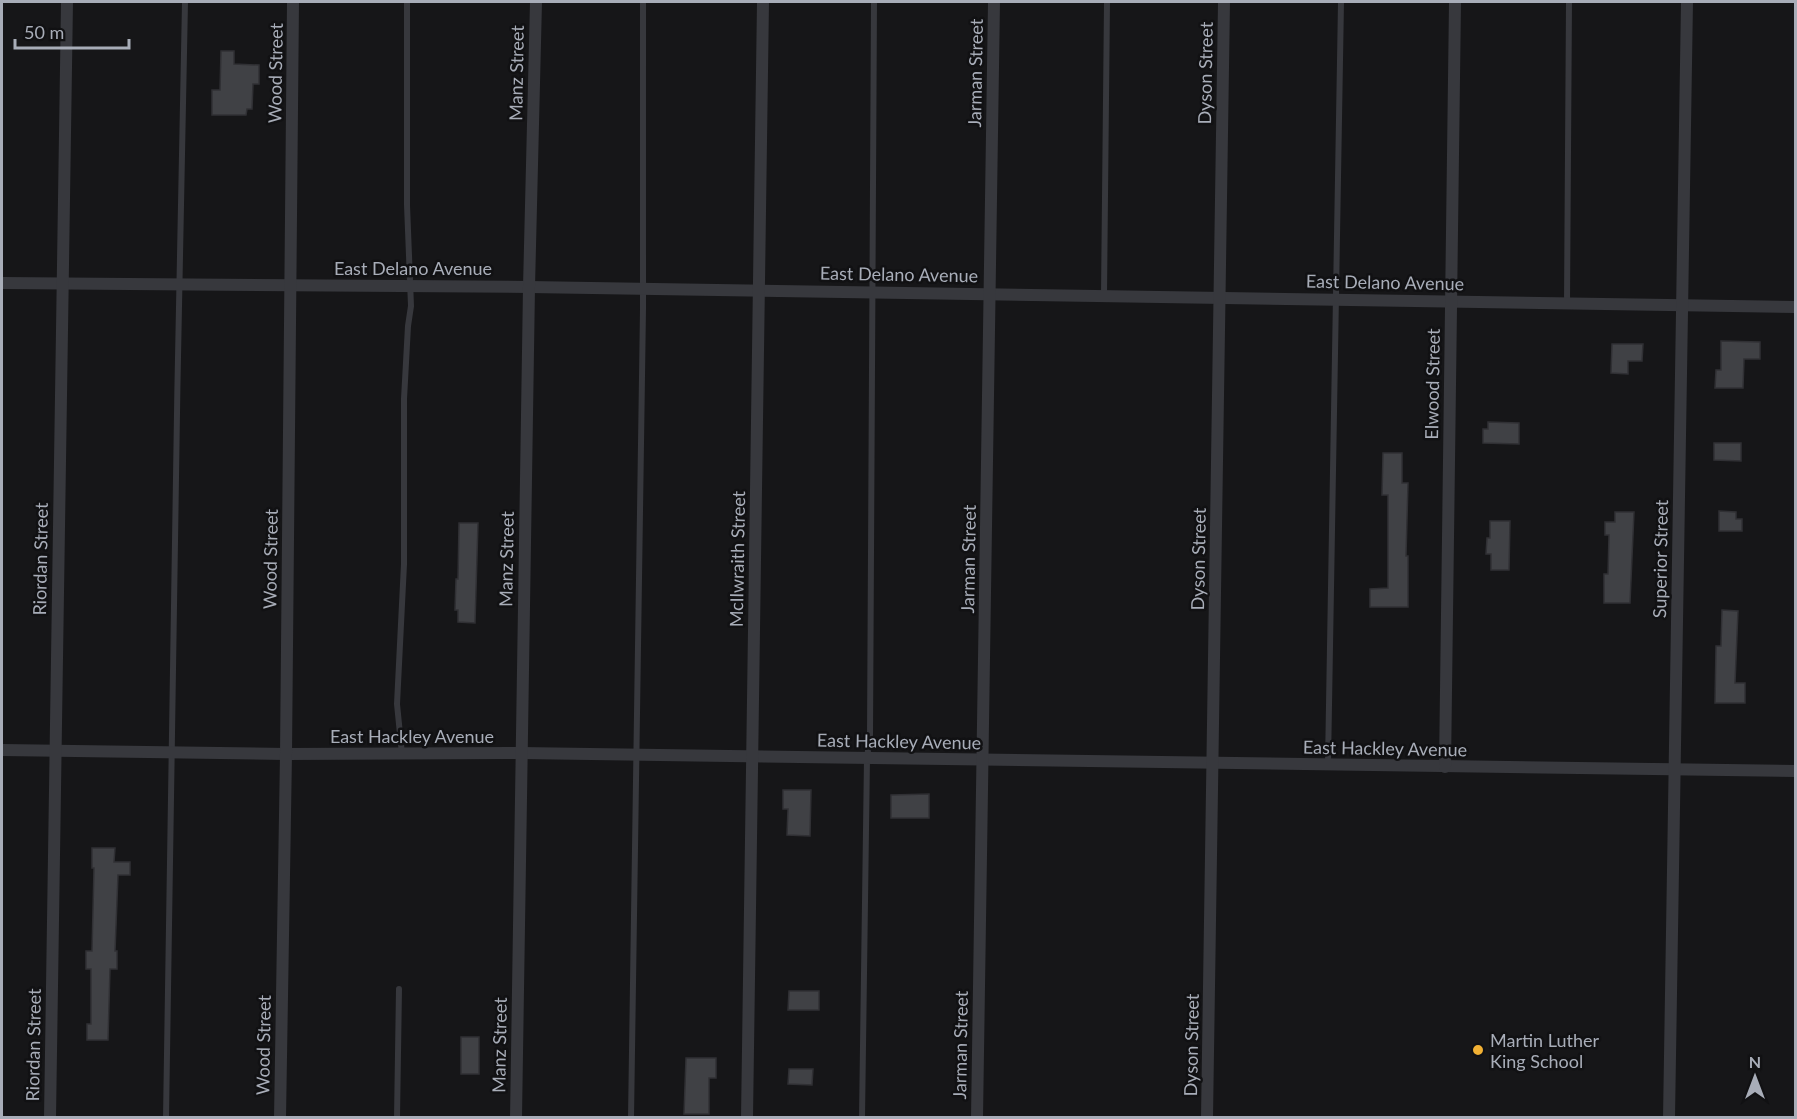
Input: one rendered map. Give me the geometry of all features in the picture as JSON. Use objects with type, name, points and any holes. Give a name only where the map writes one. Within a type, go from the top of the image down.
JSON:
[{"type":"street","name":"Riordan Street","points":[[50,1118],[67,2]]},
{"type":"street","name":"Wood Street","points":[[280,1118],[294,2]]},
{"type":"street","name":"Manz Street","points":[[516,1118],[529,287],[536,2]]},
{"type":"street","name":"McIlwraith Street","points":[[747,1118],[763,2]]},
{"type":"street","name":"Jarman Street","points":[[977,1118],[994,2]]},
{"type":"street","name":"Dyson Street","points":[[1207,1118],[1224,2]]},
{"type":"street","name":"Elwood Street","points":[[1445,767],[1455,2]]},
{"type":"street","name":"Superior Street","points":[[1669,1118],[1687,2]]},
{"type":"street","name":"East Delano Avenue","points":[[2,284],[529,287],[1796,307]]},
{"type":"street","name":"East Hackley Avenue","points":[[2,750],[286,754],[521,753],[1796,771]]},
{"type":"lane","points":[[166,1118],[184,2]]},
{"type":"lane","points":[[402,754],[397,704],[404,564],[404,399],[411,306],[407,206],[407,2]]},
{"type":"lane","points":[[631,1118],[644,289],[643,2]]},
{"type":"lane","points":[[861,1118],[867,758],[870,736],[874,2]]},
{"type":"lane","points":[[1104,295],[1107,2]]},
{"type":"lane","points":[[1328,765],[1341,2]]},
{"type":"lane","points":[[1567,304],[1569,2]]},
{"type":"lane","points":[[396,1118],[399,989]]},
{"type":"building","points":[[221,51],[234,51],[234,64],[259,65],[259,84],[253,84],[252,109],[247,109],[246,115],[212,115],[212,90],[220,90]]},
{"type":"building","points":[[1721,341],[1760,342],[1760,359],[1744,359],[1743,388],[1715,388],[1716,370],[1721,370]]},
{"type":"building","points":[[1612,344],[1643,344],[1642,361],[1628,361],[1628,374],[1611,373]]},
{"type":"building","points":[[1488,422],[1519,423],[1519,444],[1483,443],[1483,429],[1488,429]]},
{"type":"building","points":[[1714,443],[1741,443],[1741,461],[1714,460]]},
{"type":"building","points":[[1383,453],[1402,453],[1402,483],[1408,483],[1406,556],[1408,556],[1408,607],[1370,607],[1370,589],[1388,588],[1388,495],[1382,495]]},
{"type":"building","points":[[1719,511],[1736,512],[1736,519],[1742,519],[1742,531],[1719,531]]},
{"type":"building","points":[[1615,512],[1634,512],[1630,603],[1604,603],[1604,574],[1608,574],[1609,535],[1605,535],[1605,522],[1615,522]]},
{"type":"building","points":[[1490,521],[1510,521],[1509,570],[1491,570],[1491,554],[1486,554],[1487,538],[1490,538]]},
{"type":"building","points":[[459,523],[478,523],[475,623],[458,622],[458,610],[455,610]]},
{"type":"building","points":[[1722,610],[1738,611],[1735,683],[1745,683],[1745,703],[1715,703],[1716,646],[1721,646]]},
{"type":"building","points":[[783,790],[811,790],[810,836],[787,835],[788,809],[783,809]]},
{"type":"building","points":[[929,794],[929,818],[891,818],[891,795]]},
{"type":"building","points":[[92,848],[115,848],[114,862],[130,862],[130,875],[118,875],[115,951],[117,951],[117,969],[110,969],[108,1040],[87,1040],[87,1024],[91,1024],[91,969],[86,969],[86,951],[92,951],[94,868],[92,868]]},
{"type":"building","points":[[789,991],[819,991],[819,1010],[788,1010]]},
{"type":"building","points":[[461,1037],[479,1037],[479,1074],[461,1074]]},
{"type":"building","points":[[686,1058],[716,1058],[716,1078],[709,1078],[709,1114],[684,1114]]},
{"type":"building","points":[[789,1069],[813,1069],[812,1085],[788,1084]]},
{"type":"place","name":"Martin Luther King School","points":[[1478,1050]]}]
